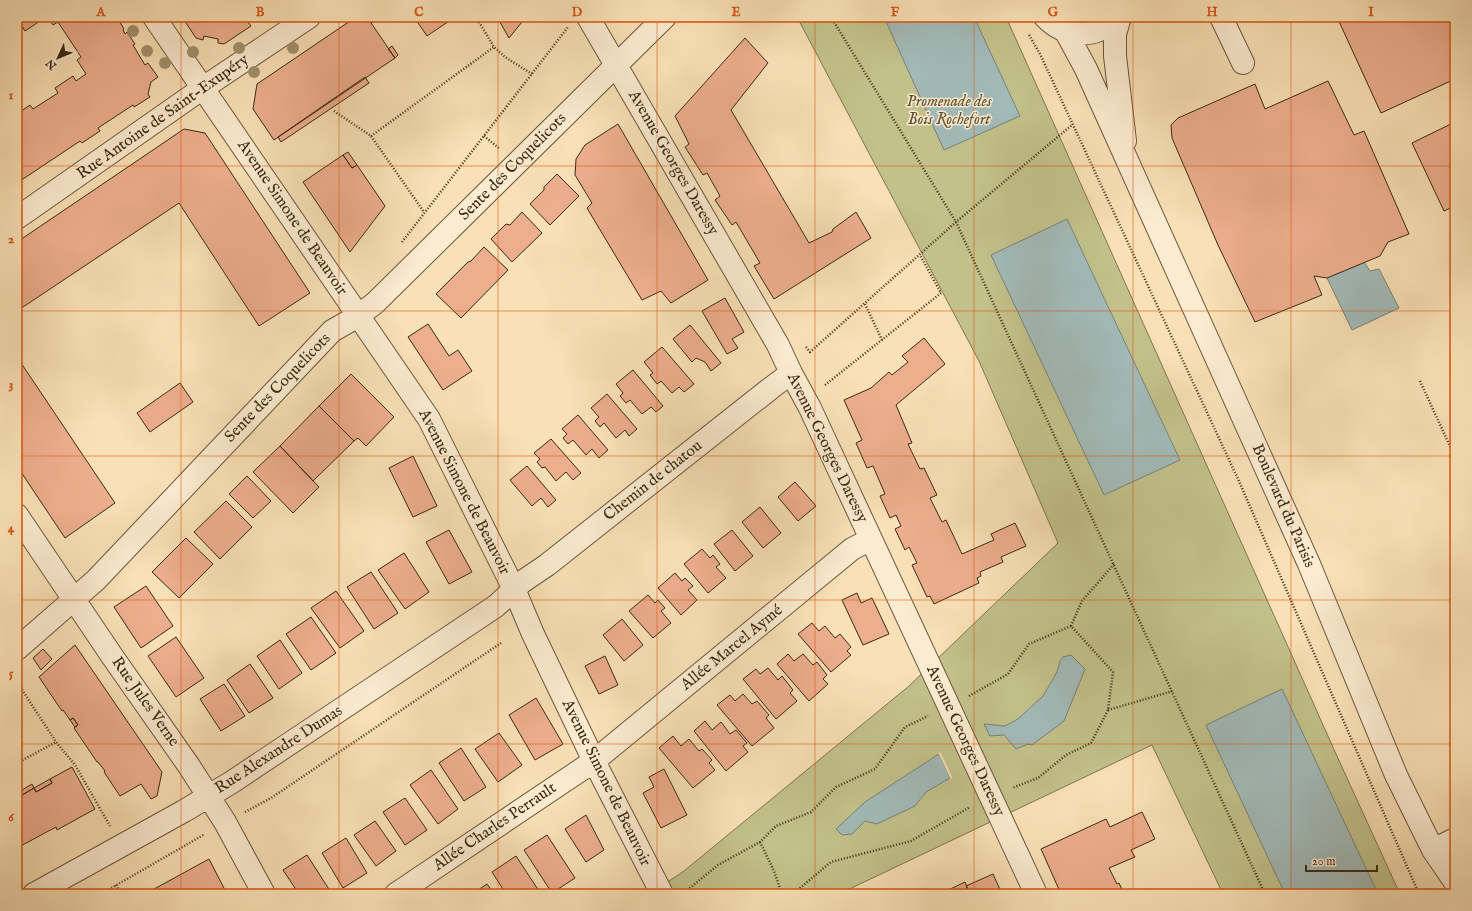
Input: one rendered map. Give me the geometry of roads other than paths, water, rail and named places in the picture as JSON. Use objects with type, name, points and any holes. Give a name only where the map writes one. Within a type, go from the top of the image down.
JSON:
[{"type":"street","name":"Avenue Simone de Beauvoir","points":[[154,17],[429,419],[514,589],[533,634],[594,761],[662,894]]},
{"type":"street","name":"Rue Antoine de Saint-Exupéry","points":[[17,218],[203,88],[309,17]]},
{"type":"street","name":"Avenue Georges Daressy","points":[[588,17],[778,345],[810,408],[1036,894]]},
{"type":"street","name":"Sente des Coquelicots","points":[[17,649],[96,580],[332,330],[358,316],[375,303],[665,17]]},
{"type":"street","points":[[1045,17],[1051,24],[1066,32],[1082,34],[1098,31],[1111,23],[1117,17]]},
{"type":"street","name":"Boulevard du Parisis","points":[[1120,17],[1115,34],[1115,56],[1128,164]]},
{"type":"street","points":[[1221,17],[1243,63]]},
{"type":"street","name":"Boulevard du Parisis","points":[[1066,32],[1086,69],[1309,564],[1396,775],[1433,850],[1455,882]]},
{"type":"street","name":"Chemin de chatou","points":[[514,589],[531,575],[547,565],[791,373]]},
{"type":"street","name":"Rue Jules Verne","points":[[17,515],[73,599],[189,766],[225,822],[264,894]]},
{"type":"street","name":"Allée Marcel Aymé","points":[[594,761],[852,549],[871,539]]},
{"type":"street","name":"Rue Alexandre Dumas","points":[[34,894],[232,782],[496,606],[514,589]]},
{"type":"street","name":"Allée Charles Perrault","points":[[396,894],[594,761]]},
{"type":"street","points":[[1433,850],[1455,839]]},
{"type":"street","name":"Boulevard du Parisis","points":[[1433,850],[1446,894]]},
{"type":"water","points":[[884,17],[974,17],[1020,116],[944,150]]},
{"type":"water","points":[[1067,219],[1180,460],[1104,495],[991,255]]},
{"type":"water","points":[[1364,262],[1370,271],[1379,269],[1399,308],[1352,330],[1327,278]]},
{"type":"water","points":[[1071,655],[1085,669],[1064,721],[1032,745],[1028,744],[1016,749],[1004,735],[990,736],[984,724],[1005,726],[1018,719],[1043,696],[1057,672],[1060,661],[1063,657]]},
{"type":"water","points":[[1282,689],[1378,894],[1285,894],[1206,725]]},
{"type":"water","points":[[939,754],[950,778],[926,792],[915,806],[877,824],[865,821],[852,834],[842,835],[836,829],[865,802]]},
{"type":"park label","name":"Promenade des Bois Rochefort","points":[[949,111]]}]
